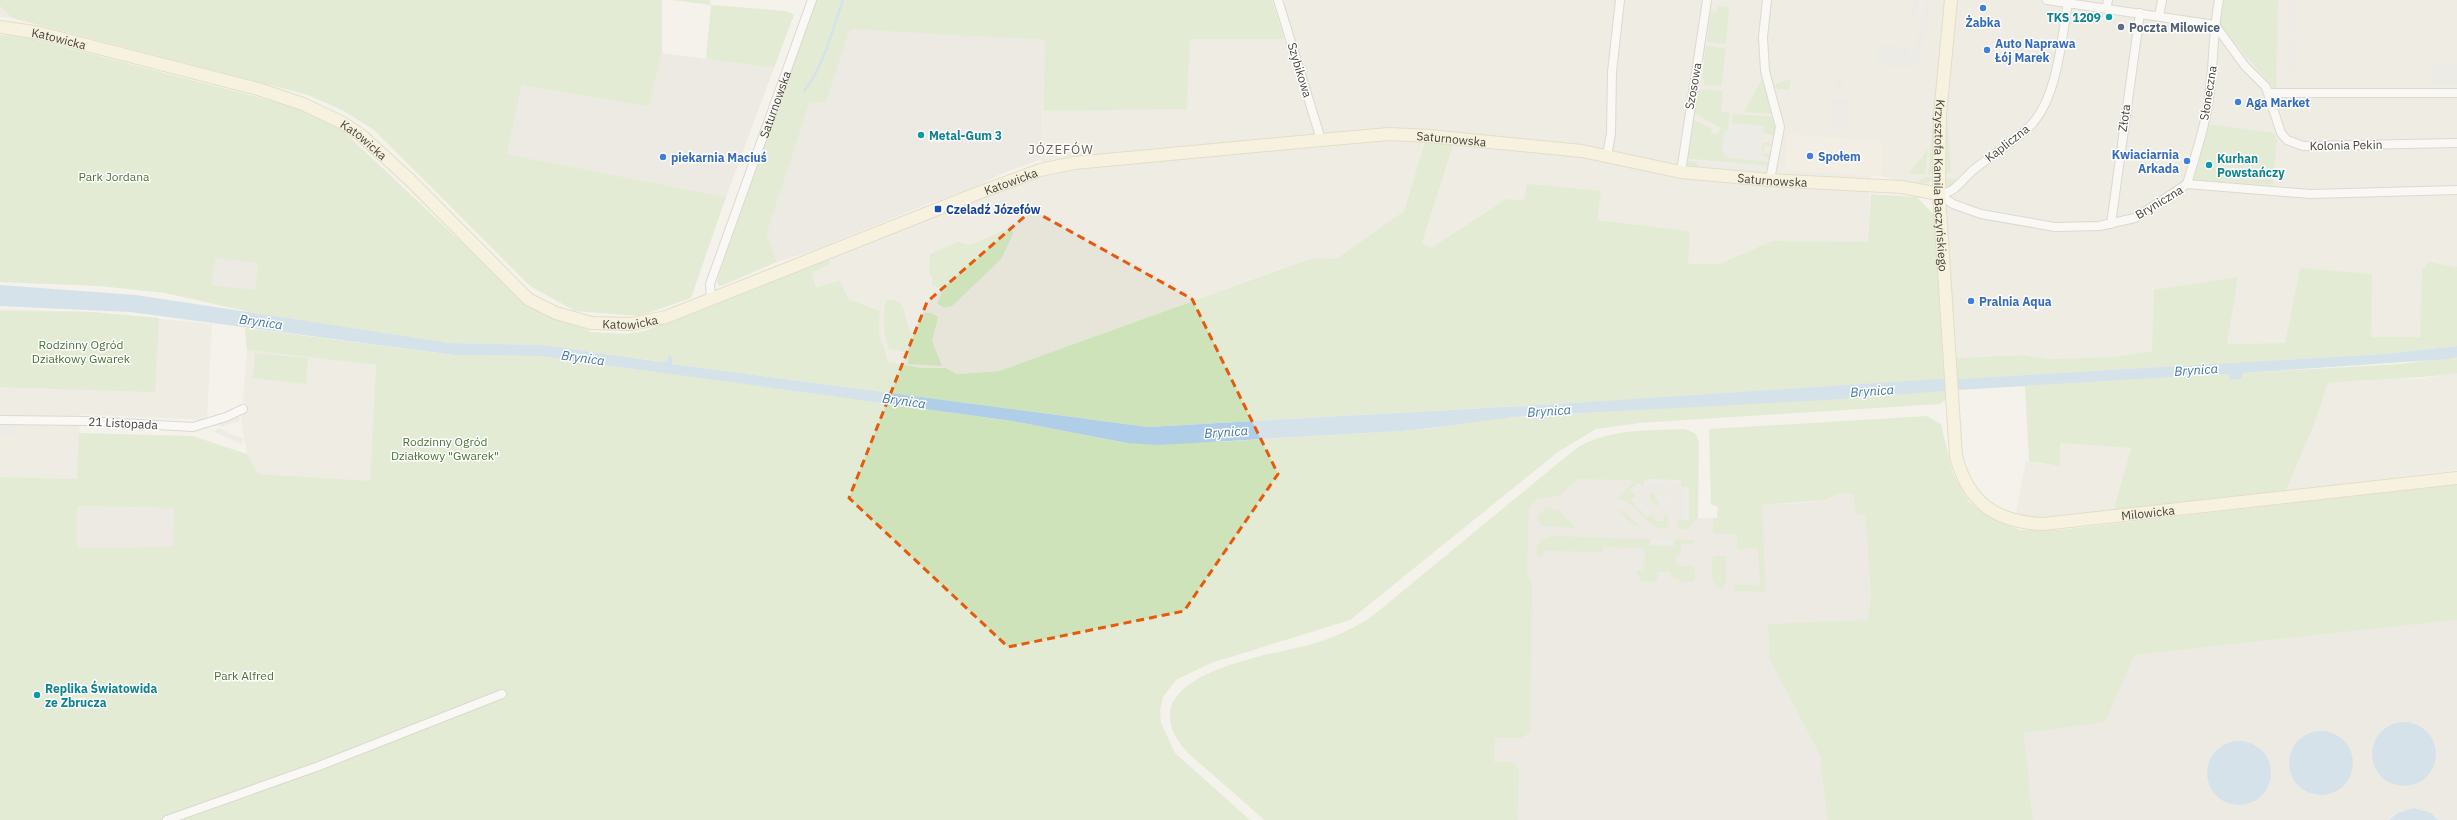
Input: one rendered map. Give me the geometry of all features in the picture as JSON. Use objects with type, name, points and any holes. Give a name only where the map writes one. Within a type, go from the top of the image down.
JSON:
[{"type":"street","name":"Saturnowska","points":[[711,299],[710,284],[812,0]]},
{"type":"street","name":"Szybikowa","points":[[1278,0],[1319,133],[1319,140]]},
{"type":"street","points":[[1607,155],[1611,134],[1612,72],[1620,0]]},
{"type":"street","name":"Szosowa","points":[[1681,172],[1688,114],[1707,0]]},
{"type":"street","points":[[1768,0],[1763,37],[1764,71],[1780,127],[1770,180]]},
{"type":"street","name":"Krzysztofa Kamila Baczyńskiego","points":[[1951,0],[1940,115],[1939,194],[1951,372]]},
{"type":"street","points":[[2047,0],[2068,3],[2107,4],[2140,13],[2215,25]]},
{"type":"street","points":[[2159,16],[2162,0]]},
{"type":"street","name":"Słoneczna","points":[[2187,184],[2207,108],[2215,25],[2219,0]]},
{"type":"street","name":"Kapliczna","points":[[1939,194],[1955,190],[1973,170],[2024,132],[2042,110],[2051,90],[2068,3]]},
{"type":"street","name":"Złota","points":[[2111,224],[2140,13]]},
{"type":"street","name":"Kolonia Pekin","points":[[2215,25],[2244,66],[2260,80],[2269,93],[2281,133],[2287,140],[2302,146],[2457,143]]},
{"type":"street","name":"Katowicka","points":[[0,27],[40,32],[258,89],[323,112],[361,135],[515,288],[528,299],[556,313],[591,323],[632,324],[666,317],[1040,170],[1074,163],[1319,140]]},
{"type":"street","points":[[2269,93],[2457,93]]},
{"type":"street","name":"Saturnowska","points":[[1319,140],[1389,134],[1446,136],[1546,146],[1607,155],[1657,168],[1681,172],[1770,180],[1902,187],[1939,194]]},
{"type":"street","name":"Bryniczna","points":[[1939,194],[1963,208],[2040,225],[2099,226],[2135,218],[2187,184],[2311,194],[2457,190]]},
{"type":"street","name":"Milowicka","points":[[1951,372],[1956,456],[1966,484],[1988,509],[2011,520],[2044,524],[2099,519],[2457,478]]},
{"type":"street","name":"21 Listopada","points":[[0,420],[86,421],[192,427],[226,417],[243,409]]},
{"type":"street","points":[[167,820],[319,766],[502,694]]},
{"type":"highlighted area","points":[[1032,210],[1192,299],[1278,474],[1184,611],[1008,647],[849,498],[927,302]]},
{"type":"shaded area","points":[[1272,0],[1945,0],[1935,179],[1927,186],[1881,176],[1882,142],[1789,135],[1785,170],[1871,175],[1868,242],[1772,241],[1719,264],[1687,264],[1690,231],[1597,220],[1527,184],[1524,200],[1506,199],[1431,248],[1422,243],[1454,142],[1425,143],[1404,211],[1336,259],[1311,258],[999,371],[957,374],[946,368],[922,368],[887,362],[879,332],[880,311],[816,287],[812,273],[829,264],[828,259],[851,248],[1043,176],[1041,159],[1043,111],[1187,109],[1190,39],[1284,39]]},
{"type":"shaded area","points":[[1915,0],[1920,0],[1915,21],[1910,20]]},
{"type":"shaded area","points":[[1956,0],[2457,0],[2457,267],[2429,262],[2422,270],[2420,337],[2371,338],[2300,268],[2285,343],[2227,344],[2238,277],[2152,351],[2114,357],[2048,359],[2024,355],[1957,358],[1942,183],[1944,118]]},
{"type":"shaded area","points":[[2289,0],[2296,0],[2296,30],[2289,30]]},
{"type":"shaded area","points":[[1925,2],[1930,6],[1919,63],[1912,62],[1911,68],[1876,65],[1878,45],[1896,46],[1896,53],[1902,53],[1903,47],[1909,48],[1907,54],[1914,54]]},
{"type":"shaded area","points":[[0,6],[12,18],[0,17]]},
{"type":"shaded area","name":"Metal-Gum 3","points":[[849,28],[1045,40],[1041,159],[1001,174],[973,188],[930,203],[813,251],[777,262],[767,233],[810,102],[826,102]]},
{"type":"shaded area","points":[[2289,37],[2296,37],[2296,72],[2289,72]]},
{"type":"shaded area","points":[[662,53],[774,68],[726,197],[507,154],[522,85],[649,107]]},
{"type":"shaded area","points":[[2432,63],[2457,63],[2457,85],[2431,85]]},
{"type":"shaded area","points":[[1836,75],[1843,76],[1842,87],[1835,89]]},
{"type":"shaded area","points":[[1828,99],[1849,99],[1849,124],[1842,124],[1842,130],[1832,130],[1834,114]]},
{"type":"shaded area","points":[[1732,123],[1764,126],[1761,154],[1768,158],[1768,162],[1726,157],[1722,150],[1723,136],[1726,131],[1731,130]]},
{"type":"shaded area","points":[[1787,135],[1882,142],[1881,176],[1785,170]]},
{"type":"shaded area","points":[[1697,162],[1761,168],[1761,174],[1697,168]]},
{"type":"shaded area","points":[[216,257],[259,263],[255,291],[212,285]]},
{"type":"shaded area","points":[[0,309],[92,312],[212,324],[207,420],[80,414],[78,479],[0,477]]},
{"type":"shaded area","points":[[247,350],[376,365],[370,482],[258,474],[247,454],[241,421]]},
{"type":"shaded area","points":[[2457,373],[2457,470],[2285,492],[2328,383],[2368,378],[2421,379]]},
{"type":"shaded area","points":[[239,416],[240,421],[219,427],[220,422]]},
{"type":"shaded area","points":[[15,425],[15,436],[0,435],[0,426]]},
{"type":"shaded area","points":[[218,428],[243,439],[241,444],[214,432]]},
{"type":"shaded area","points":[[2060,443],[2131,448],[2113,512],[2045,520],[2015,517],[2026,461],[2059,466]]},
{"type":"shaded area","points":[[1563,469],[1693,472],[1693,518],[1717,518],[1718,507],[1801,503],[1827,500],[1839,493],[1853,494],[1856,515],[1865,514],[1871,598],[1867,620],[1768,625],[1769,658],[1820,756],[1827,820],[1513,820],[1490,767],[1520,506]]},
{"type":"shaded area","points":[[1645,479],[1681,480],[1681,486],[1644,485]]},
{"type":"shaded area","points":[[1638,483],[1642,487],[1635,495],[1630,490]]},
{"type":"shaded area","points":[[1682,487],[1689,487],[1689,520],[1682,520]]},
{"type":"shaded area","points":[[1655,494],[1673,494],[1672,506],[1659,506]]},
{"type":"shaded area","points":[[1635,495],[1653,513],[1647,517],[1631,500]]},
{"type":"shaded area","points":[[77,506],[174,508],[173,548],[76,548]]},
{"type":"shaded area","points":[[1651,539],[1674,539],[1674,546],[1650,545]]},
{"type":"shaded area","points":[[2457,620],[2457,820],[2033,820],[2024,733],[2105,721],[2135,655]]},
{"type":"green space","points":[[0,0],[662,0],[662,53],[649,107],[522,85],[507,154],[726,197],[691,298],[639,316],[575,311],[530,286],[374,130],[342,110],[308,95],[12,18],[0,6]]},
{"type":"green space","points":[[671,0],[710,0],[711,5]]},
{"type":"green space","points":[[810,0],[1272,0],[1284,39],[1190,39],[1187,109],[1043,111],[1045,40],[850,29],[826,102],[810,102],[767,233],[777,262],[721,286],[718,285],[717,281]]},
{"type":"green space","points":[[2223,0],[2278,0],[2276,91],[2217,21]]},
{"type":"green space","points":[[711,5],[786,11],[794,15],[774,68],[706,59]]},
{"type":"green space","points":[[1718,6],[1729,7],[1726,44],[1707,42],[1711,12],[1717,13]]},
{"type":"green space","name":"Park Jordana","points":[[0,35],[29,38],[299,108],[342,130],[525,302],[591,332],[627,334],[645,331],[828,259],[830,264],[812,273],[816,287],[840,281],[848,299],[880,311],[879,332],[888,362],[922,368],[946,368],[957,374],[999,371],[1312,258],[1336,259],[1404,211],[1425,142],[1454,142],[1422,243],[1431,248],[1506,199],[1524,200],[1527,184],[1601,191],[1597,220],[1690,231],[1688,264],[1719,264],[1772,241],[1868,242],[1871,194],[1917,197],[1934,215],[1945,379],[1554,404],[1148,427],[672,364],[673,357],[668,357],[668,360],[663,362],[544,345],[450,343],[264,315],[165,293],[99,286],[0,282]],"holes":[[[216,258],[258,263],[255,290],[212,285]]]},
{"type":"green space","points":[[1706,46],[1726,48],[1721,86],[1704,85],[1704,78],[1702,78]]},
{"type":"green space","points":[[1940,49],[1934,174],[1928,174]]},
{"type":"green space","points":[[1764,76],[1775,114],[1744,112]]},
{"type":"green space","points":[[1791,79],[1789,90],[1771,88],[1778,83]]},
{"type":"green space","points":[[1700,89],[1723,91],[1721,112],[1730,113],[1728,130],[1724,133],[1722,150],[1726,157],[1768,162],[1768,158],[1761,154],[1763,142],[1774,144],[1773,150],[1771,150],[1771,146],[1765,145],[1763,153],[1771,154],[1770,166],[1683,158],[1691,119],[1712,129],[1711,133],[1717,135],[1721,128],[1694,113]]},
{"type":"green space","points":[[1946,98],[1951,173],[1944,174]]},
{"type":"green space","points":[[1732,114],[1775,117],[1775,136],[1764,133],[1764,126],[1732,123]]},
{"type":"green space","points":[[2207,124],[2273,133],[2277,139],[2273,185],[2193,180]]},
{"type":"green space","points":[[1928,149],[1925,174],[1909,174]]},
{"type":"green space","points":[[1683,160],[1697,162],[1697,168],[1685,166]]},
{"type":"green space","points":[[1928,177],[1934,177],[1928,183],[1914,183]]},
{"type":"green space","points":[[1944,178],[1958,179],[1949,187],[1945,184]]},
{"type":"green space","points":[[1011,227],[1013,234],[1001,259],[952,306],[940,306],[937,303],[943,290],[932,285],[932,276],[929,273],[930,254],[958,242],[970,245]]},
{"type":"green space","points":[[2429,262],[2457,267],[2457,346],[2384,354],[1957,379],[1955,364],[1957,358],[2024,355],[2048,359],[2114,357],[2152,351],[2154,290],[2238,277],[2227,344],[2285,343],[2300,268],[2372,274],[2371,337],[2420,337],[2422,270]]},
{"type":"green space","points":[[892,299],[901,304],[907,324],[912,334],[922,313],[931,313],[938,317],[932,341],[942,366],[908,364],[909,353],[889,349],[884,331],[884,313],[886,301]]},
{"type":"green space","name":"Rodzinny Ogród Działkowy Gwarek","points":[[0,311],[92,312],[159,318],[155,392],[0,387]]},
{"type":"green space","points":[[245,328],[454,355],[540,356],[1012,421],[1127,443],[1216,442],[1402,431],[1435,428],[1486,419],[1946,391],[1947,399],[1940,404],[1639,423],[1596,429],[1558,452],[1350,620],[1211,663],[1176,680],[1163,697],[1160,710],[1161,723],[1175,753],[1250,820],[0,820],[0,477],[77,479],[79,433],[193,436],[247,454],[258,474],[370,481],[376,365],[247,350]],"holes":[[[77,506],[174,508],[173,547],[77,548]]]},
{"type":"green space","points":[[255,353],[308,358],[306,384],[253,378]]},
{"type":"green space","points":[[2457,357],[2457,373],[2425,377],[2328,383],[2314,424],[2285,492],[2113,512],[2131,448],[2060,443],[2060,466],[2029,461],[2025,386],[2228,374],[2231,380],[2242,379],[2243,373],[2400,364]]},
{"type":"green space","points":[[1927,416],[1941,424],[1953,474],[1969,502],[1991,518],[2020,530],[2059,530],[2457,484],[2457,620],[2135,655],[2105,722],[2024,733],[2033,820],[1827,820],[1820,756],[1769,658],[1768,624],[1867,620],[1871,598],[1865,514],[1856,515],[1853,494],[1839,493],[1827,500],[1762,505],[1766,592],[1734,591],[1735,584],[1760,586],[1758,548],[1737,549],[1737,534],[1713,534],[1713,518],[1717,518],[1718,507],[1711,504],[1709,429]]},
{"type":"green space","points":[[1685,429],[1696,434],[1699,443],[1698,518],[1688,529],[1680,529],[1677,526],[1679,521],[1688,520],[1689,487],[1681,487],[1681,480],[1645,479],[1644,486],[1637,483],[1630,490],[1635,495],[1631,500],[1647,517],[1653,513],[1654,521],[1664,521],[1664,514],[1667,515],[1669,525],[1666,529],[1658,528],[1652,525],[1631,505],[1625,501],[1617,499],[1633,483],[1630,480],[1578,479],[1559,496],[1538,499],[1529,507],[1527,573],[1532,585],[1530,732],[1522,738],[1495,738],[1494,762],[1512,762],[1519,768],[1518,820],[1264,820],[1193,758],[1180,744],[1170,717],[1176,698],[1191,683],[1213,671],[1239,662],[1326,640],[1370,618],[1574,450],[1586,443],[1613,434],[1627,432]]},
{"type":"green space","points":[[1650,494],[1655,494],[1659,500],[1658,506],[1650,500]]},
{"type":"green space","points":[[1546,508],[1559,510],[1576,528],[1542,526],[1538,521],[1538,515]]},
{"type":"green space","points":[[1617,509],[1625,512],[1642,529],[1632,524]]},
{"type":"green space","points":[[1551,536],[1651,539],[1650,545],[1674,545],[1674,539],[1693,540],[1694,542],[1692,544],[1681,544],[1681,554],[1676,555],[1676,562],[1680,566],[1693,566],[1695,569],[1695,579],[1691,582],[1685,583],[1671,577],[1671,572],[1657,572],[1658,579],[1656,582],[1641,581],[1636,571],[1644,571],[1645,548],[1603,547],[1603,552],[1544,551],[1543,557],[1537,556],[1537,545],[1544,538]]},
{"type":"green space","points":[[1713,556],[1726,556],[1726,584],[1723,589],[1715,584],[1713,580]]},
{"type":"water","name":"Brynica","points":[[0,285],[136,295],[450,343],[544,345],[662,362],[668,360],[668,356],[673,357],[672,364],[1148,427],[1555,404],[1937,379],[1945,379],[1946,391],[1827,400],[1527,416],[1402,431],[1159,445],[1127,443],[1012,421],[540,356],[454,355],[130,312],[0,306]]},
{"type":"water","name":"Brynica","points":[[2457,346],[2457,357],[2448,359],[2243,373],[2242,379],[2230,380],[2228,374],[1958,390],[1957,379],[2384,354]]},
{"type":"water","points":[[2404,722],[2422,728],[2430,736],[2436,754],[2430,772],[2422,780],[2404,786],[2386,780],[2378,772],[2372,754],[2378,736],[2386,728]]},
{"type":"water","points":[[2321,731],[2339,737],[2347,745],[2353,763],[2347,781],[2339,789],[2321,795],[2303,789],[2295,781],[2289,763],[2295,745],[2303,737]]},
{"type":"water","points":[[2239,741],[2257,747],[2265,755],[2271,773],[2265,791],[2257,799],[2239,805],[2221,799],[2213,791],[2207,773],[2213,755],[2221,747]]},
{"type":"water","points":[[2414,808],[2431,813],[2438,820],[2389,820],[2398,813]]},
{"type":"waterway","points":[[804,91],[817,71],[843,0]]},
{"type":"place","name":"Żabka","points":[[1983,8]]},
{"type":"place","name":"TKS 1209","points":[[2109,17]]},
{"type":"place","name":"Poczta Milowice","points":[[2121,27]]},
{"type":"place","name":"Auto Naprawa Łój Marek","points":[[1987,50]]},
{"type":"place","name":"Aga Market","points":[[2238,102]]},
{"type":"place","name":"Metal-Gum 3","points":[[921,135]]},
{"type":"place","name":"Społem","points":[[1810,156]]},
{"type":"place","name":"piekarnia Maciuś","points":[[663,157]]},
{"type":"place","name":"Kwiaciarnia Arkada","points":[[2187,161]]},
{"type":"place","name":"Kurhan Powstańczy","points":[[2209,165]]},
{"type":"place","name":"Czeladź Józefów","points":[[938,209]]},
{"type":"place","name":"Pralnia Aqua","points":[[1971,301]]},
{"type":"place","name":"Replika Światowida ze Zbrucza","points":[[37,695]]},
{"type":"district","name":"JÓZEFÓW","points":[[1061,149]]},
{"type":"park label","name":"Rodzinny Ogród Działkowy \"Gwarek\"","points":[[445,448]]},
{"type":"park label","name":"Park Alfred","points":[[244,675]]}]
